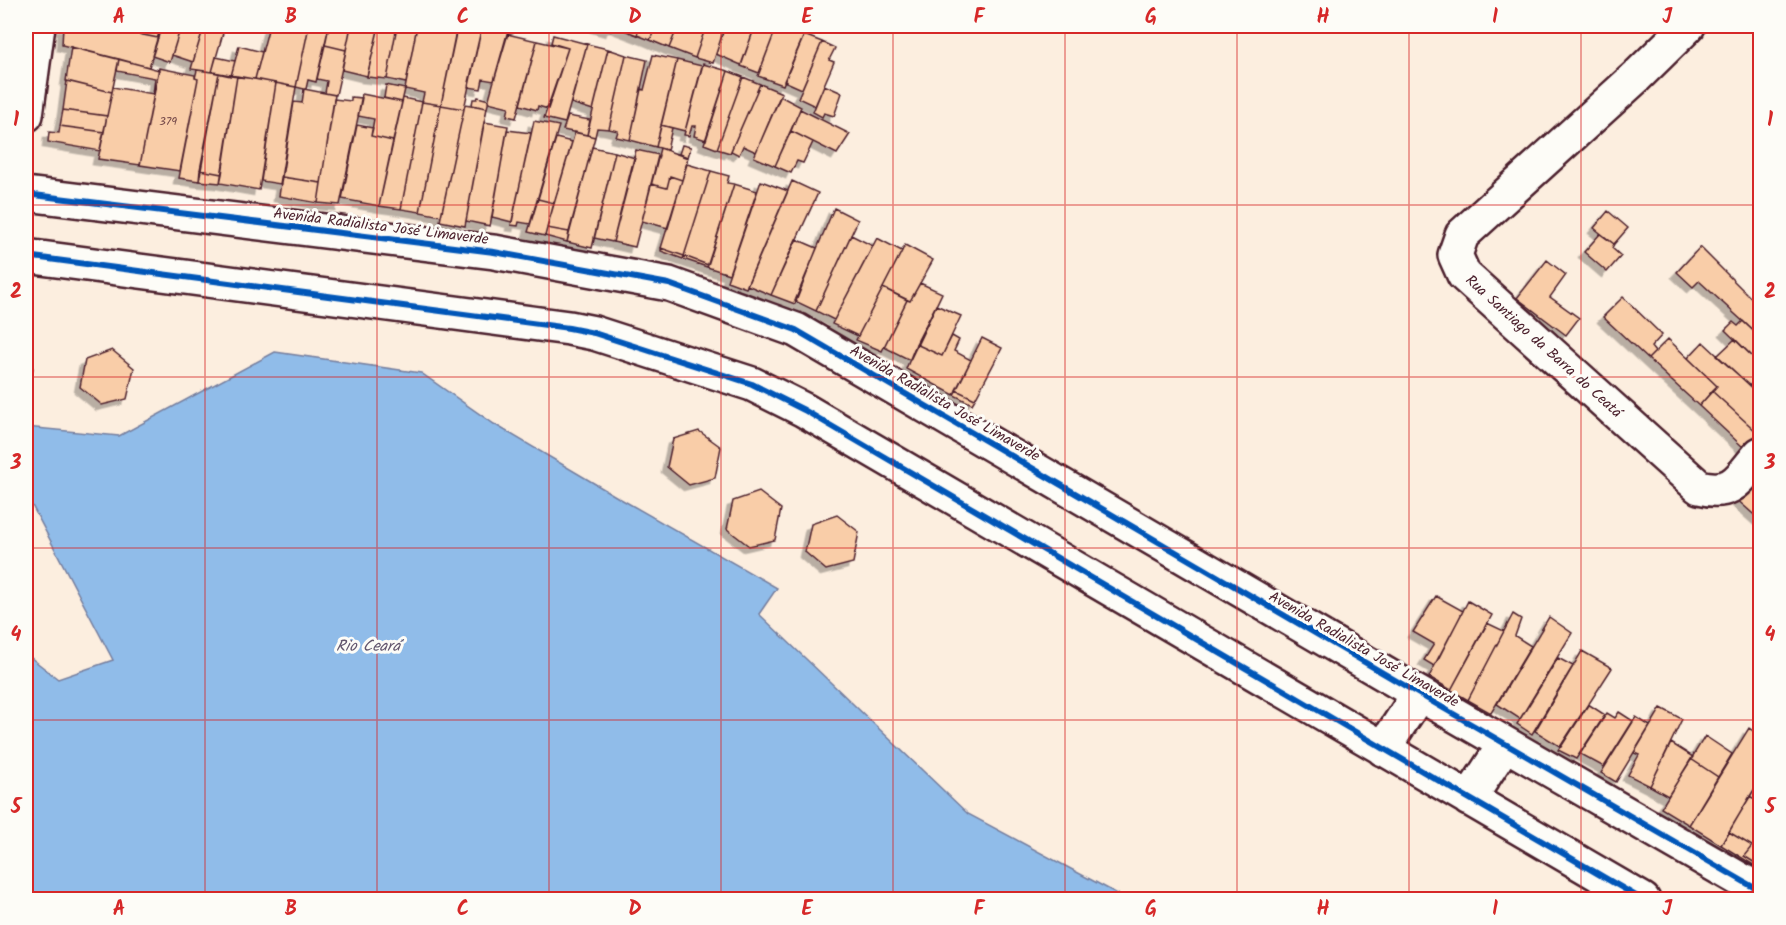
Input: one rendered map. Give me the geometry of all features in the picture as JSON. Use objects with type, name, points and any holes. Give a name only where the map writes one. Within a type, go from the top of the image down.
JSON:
[{"type":"main road","points":[[26,115],[38,26]]},
{"type":"main road","name":"Rua Santiago da Barra do Ceatá","points":[[1688,26],[1636,77],[1462,235],[1455,255],[1464,275],[1699,487],[1714,491],[1730,488],[1761,454]]},
{"type":"main road","name":"Avenida Radialista José Limaverde","points":[[26,194],[494,252],[669,284],[796,330],[1761,891]]},
{"type":"main road","points":[[26,256],[569,328],[594,333],[752,384],[804,410],[1643,900]]},
{"type":"main road","points":[[1383,749],[1419,694]]},
{"type":"main road","points":[[1469,799],[1505,744]]},
{"type":"water","name":"Rio Ceará","points":[[275,352],[421,373],[494,424],[777,588],[759,614],[968,814],[1127,899],[26,899],[26,654],[58,679],[113,660],[26,494],[26,427],[119,436]]},
{"type":"building","points":[[63,26],[98,26],[158,38],[149,67],[62,45]]},
{"type":"building","points":[[98,26],[134,26],[134,33]]},
{"type":"building","points":[[141,26],[161,26],[158,38],[139,34]]},
{"type":"building","points":[[161,26],[181,26],[170,62],[152,56]]},
{"type":"building","points":[[181,26],[204,26],[193,62],[172,55]]},
{"type":"building","points":[[204,26],[225,26],[212,72],[191,69]]},
{"type":"building","points":[[269,26],[309,26],[296,87],[255,79]]},
{"type":"building","points":[[309,26],[329,26],[316,82],[308,80],[306,89],[304,89],[296,87]]},
{"type":"building","points":[[329,26],[351,26],[346,50],[325,45]]},
{"type":"building","points":[[351,26],[379,26],[367,76],[342,70]]},
{"type":"building","points":[[379,26],[397,26],[387,79],[367,77]]},
{"type":"building","points":[[397,26],[417,26],[406,83],[387,79]]},
{"type":"building","points":[[417,26],[456,33],[441,105],[422,102],[424,93],[405,89]]},
{"type":"building","points":[[457,26],[482,26],[464,109],[441,105]]},
{"type":"building","points":[[482,26],[509,30],[494,81],[483,79],[481,89],[468,87]]},
{"type":"building","points":[[594,26],[613,26],[611,31]]},
{"type":"building","points":[[613,26],[640,26],[637,35]]},
{"type":"building","points":[[640,26],[656,26],[650,40],[637,35]]},
{"type":"building","points":[[656,26],[678,26],[669,48],[650,40]]},
{"type":"building","points":[[678,26],[706,26],[695,58],[669,48]]},
{"type":"building","points":[[706,26],[725,26],[713,63],[695,58]]},
{"type":"building","points":[[725,26],[755,26],[741,65],[716,54]]},
{"type":"building","points":[[755,26],[777,26],[759,73],[741,66]]},
{"type":"building","points":[[777,26],[808,26],[783,85],[758,76]]},
{"type":"building","points":[[507,34],[537,41],[516,118],[507,116],[509,107],[488,102]]},
{"type":"building","points":[[553,35],[587,44],[565,123],[544,118],[568,48],[551,43]]},
{"type":"building","points":[[804,35],[822,42],[802,89],[784,81]]},
{"type":"building","points":[[537,41],[568,48],[548,109],[538,106],[537,110],[520,105]]},
{"type":"building","points":[[822,42],[835,48],[829,60],[834,62],[815,106],[798,98]]},
{"type":"building","points":[[587,44],[608,49],[593,110],[571,103]]},
{"type":"building","points":[[325,45],[346,50],[336,95],[325,93],[327,81],[317,79]]},
{"type":"building","points":[[239,46],[262,52],[255,79],[231,76]]},
{"type":"building","points":[[71,47],[119,59],[112,92],[66,81]]},
{"type":"building","points":[[608,49],[626,55],[609,129],[597,128],[595,137],[587,135]]},
{"type":"building","points":[[626,55],[647,60],[630,140],[616,137],[618,131],[609,129]]},
{"type":"building","points":[[653,55],[677,60],[656,147],[630,140],[641,89],[644,90]]},
{"type":"building","points":[[216,57],[235,61],[231,76],[212,72]]},
{"type":"building","points":[[119,59],[159,70],[140,165],[98,159],[113,87],[153,94],[155,78],[117,71]]},
{"type":"building","points":[[677,60],[702,66],[685,131],[661,125]]},
{"type":"building","points":[[703,64],[728,71],[706,140],[694,136],[696,126],[692,126],[689,136],[684,135]]},
{"type":"building","points":[[159,68],[195,75],[198,79],[180,171],[140,165]]},
{"type":"building","points":[[197,70],[219,73],[199,181],[179,178],[198,79],[195,78]]},
{"type":"building","points":[[728,71],[743,77],[717,149],[704,144]]},
{"type":"building","points":[[219,73],[237,76],[222,174],[200,170]]},
{"type":"building","points":[[237,76],[276,83],[259,190],[220,183]]},
{"type":"building","points":[[743,77],[760,84],[730,153],[717,149]]},
{"type":"building","points":[[67,81],[112,92],[107,116],[63,110]]},
{"type":"building","points":[[276,83],[296,87],[280,184],[261,181]]},
{"type":"building","points":[[760,84],[782,93],[756,152],[743,146],[739,155],[731,151]]},
{"type":"building","points":[[386,85],[405,89],[402,102],[384,98]]},
{"type":"building","points":[[824,85],[842,93],[834,116],[824,113],[822,117],[813,112]]},
{"type":"building","points":[[304,89],[335,95],[321,183],[282,177],[294,102],[302,103]]},
{"type":"building","points":[[362,94],[402,102],[393,141],[371,136],[374,119],[358,116]]},
{"type":"building","points":[[780,96],[801,107],[775,166],[754,157]]},
{"type":"building","points":[[351,97],[362,98],[340,205],[318,203],[334,99],[351,101]]},
{"type":"building","points":[[478,97],[489,100],[487,108],[472,105],[473,99]]},
{"type":"building","points":[[403,98],[422,102],[401,209],[379,206]]},
{"type":"building","points":[[422,102],[441,105],[420,212],[401,209]]},
{"type":"building","points":[[465,104],[487,108],[465,226],[440,221]]},
{"type":"building","points":[[441,105],[464,109],[441,216],[420,212]]},
{"type":"building","points":[[800,109],[850,134],[837,154],[791,131]]},
{"type":"building","points":[[63,110],[107,116],[104,132],[60,126]]},
{"type":"building","points":[[568,116],[590,120],[587,135],[563,130]]},
{"type":"building","points":[[534,121],[559,126],[530,224],[519,222],[518,226],[511,225]]},
{"type":"building","points":[[484,122],[508,126],[490,226],[466,221]]},
{"type":"building","points":[[357,125],[373,128],[371,136],[393,141],[379,206],[342,199]]},
{"type":"building","points":[[661,125],[672,128],[667,150],[656,147]]},
{"type":"building","points":[[60,126],[104,132],[100,151],[48,142],[49,132],[59,133]]},
{"type":"building","points":[[507,130],[531,133],[512,222],[492,217]]},
{"type":"building","points":[[791,131],[813,142],[803,163],[797,161],[791,173],[775,166]]},
{"type":"building","points":[[575,132],[595,137],[569,232],[547,228]]},
{"type":"building","points":[[556,138],[572,142],[554,203],[538,199]]},
{"type":"building","points":[[682,145],[691,147],[688,157],[679,154]]},
{"type":"building","points":[[592,147],[615,152],[592,248],[567,242]]},
{"type":"building","points":[[660,148],[688,158],[682,180],[670,176],[667,188],[651,184]]},
{"type":"building","points":[[636,150],[659,155],[635,247],[613,242]]},
{"type":"building","points":[[615,152],[635,158],[613,242],[594,238]]},
{"type":"building","points":[[687,164],[711,171],[684,256],[661,248]]},
{"type":"building","points":[[200,170],[222,174],[220,183],[199,181]]},
{"type":"building","points":[[711,171],[729,176],[727,183],[734,184],[708,265],[684,256]]},
{"type":"building","points":[[670,176],[682,180],[668,228],[642,221],[651,184],[667,188]]},
{"type":"building","points":[[282,177],[321,183],[318,203],[279,196]]},
{"type":"building","points":[[761,181],[788,191],[746,288],[727,281]]},
{"type":"building","points":[[792,181],[818,193],[771,295],[747,285]]},
{"type":"building","points":[[734,184],[757,191],[729,274],[707,267]]},
{"type":"building","points":[[538,199],[554,203],[545,236],[528,232]]},
{"type":"building","points":[[834,208],[858,220],[816,311],[795,301]]},
{"type":"building","points":[[1608,211],[1628,228],[1614,244],[1594,228]]},
{"type":"building","points":[[547,228],[569,232],[567,242],[545,236]]},
{"type":"building","points":[[1600,234],[1614,244],[1612,248],[1621,256],[1607,272],[1584,252]]},
{"type":"building","points":[[851,235],[873,246],[834,320],[816,311]]},
{"type":"building","points":[[877,238],[902,251],[858,336],[832,324]]},
{"type":"building","points":[[796,239],[817,248],[795,304],[771,295]]},
{"type":"building","points":[[905,245],[933,260],[910,301],[883,288]]},
{"type":"building","points":[[1700,247],[1760,307],[1760,337],[1699,281],[1693,287],[1677,272]]},
{"type":"building","points":[[661,248],[684,256],[683,259],[661,251]]},
{"type":"building","points":[[684,256],[708,265],[707,267],[683,259]]},
{"type":"building","points":[[1547,260],[1566,275],[1550,297],[1579,318],[1566,335],[1517,298]]},
{"type":"building","points":[[920,283],[942,293],[910,360],[884,347],[907,300],[910,301]]},
{"type":"building","points":[[883,288],[907,300],[882,351],[856,340]]},
{"type":"building","points":[[1623,297],[1662,335],[1651,347],[1655,352],[1648,359],[1603,317]]},
{"type":"building","points":[[936,305],[961,316],[942,356],[916,344]]},
{"type":"building","points":[[1743,321],[1760,337],[1760,364],[1725,330],[1733,322],[1738,326]]},
{"type":"building","points":[[952,336],[959,340],[954,351],[971,360],[954,395],[906,369],[916,344],[942,356]]},
{"type":"building","points":[[982,338],[1002,348],[975,399],[956,390]]},
{"type":"building","points":[[1668,339],[1717,386],[1699,406],[1648,359]]},
{"type":"building","points":[[1735,339],[1760,364],[1760,382],[1753,388],[1717,356]]},
{"type":"building","points":[[1703,342],[1760,395],[1760,431],[1758,433],[1712,391],[1717,386],[1688,358]]},
{"type":"building","points":[[112,350],[134,368],[127,399],[102,405],[80,387],[85,360]]},
{"type":"building","points":[[26,362],[33,368],[26,399]]},
{"type":"building","points":[[1760,382],[1760,395],[1753,388]]},
{"type":"building","points":[[956,390],[975,399],[972,404],[954,395]]},
{"type":"building","points":[[1712,391],[1758,433],[1744,448],[1699,406]]},
{"type":"building","points":[[699,431],[721,447],[715,478],[689,485],[667,467],[673,439]]},
{"type":"building","points":[[1760,466],[1760,520],[1735,498]]},
{"type":"building","points":[[759,492],[781,509],[775,540],[749,546],[727,529],[733,501]]},
{"type":"building","points":[[837,515],[859,532],[853,563],[826,570],[805,552],[811,524]]},
{"type":"building","points":[[1436,596],[1463,611],[1434,666],[1424,660],[1434,644],[1413,632]]},
{"type":"building","points":[[1468,601],[1492,615],[1451,690],[1429,677]]},
{"type":"building","points":[[1513,614],[1521,619],[1515,636],[1531,646],[1491,713],[1468,700]]},
{"type":"building","points":[[1549,617],[1572,633],[1520,719],[1497,704]]},
{"type":"building","points":[[1487,623],[1504,631],[1468,700],[1451,690]]},
{"type":"building","points":[[1582,651],[1612,668],[1561,747],[1535,731]]},
{"type":"building","points":[[1558,658],[1573,666],[1532,734],[1517,724]]},
{"type":"building","points":[[1588,704],[1605,715],[1576,759],[1558,750]]},
{"type":"building","points":[[1661,708],[1682,719],[1650,786],[1628,775],[1639,755],[1634,753]]},
{"type":"building","points":[[1619,712],[1633,721],[1604,767],[1580,754],[1607,713],[1615,718]]},
{"type":"building","points":[[1636,717],[1650,726],[1616,782],[1601,773]]},
{"type":"building","points":[[1749,728],[1760,736],[1760,780],[1721,845],[1689,825]]},
{"type":"building","points":[[1705,736],[1732,754],[1718,777],[1691,759]]},
{"type":"building","points":[[1671,743],[1693,757],[1668,796],[1650,786]]},
{"type":"building","points":[[1691,759],[1718,777],[1689,825],[1661,808]]},
{"type":"building","points":[[1760,780],[1760,803],[1750,796]]},
{"type":"building","points":[[1750,796],[1760,803],[1760,866],[1744,856],[1752,846],[1729,832]]},
{"type":"building","points":[[1729,832],[1752,846],[1744,856],[1760,866],[1760,869],[1721,845]]},
{"type":"cycle path","points":[[26,194],[494,252],[669,284],[796,330],[1760,891]]},
{"type":"cycle path","points":[[26,256],[569,328],[594,333],[752,384],[804,410],[1643,900]]}]
